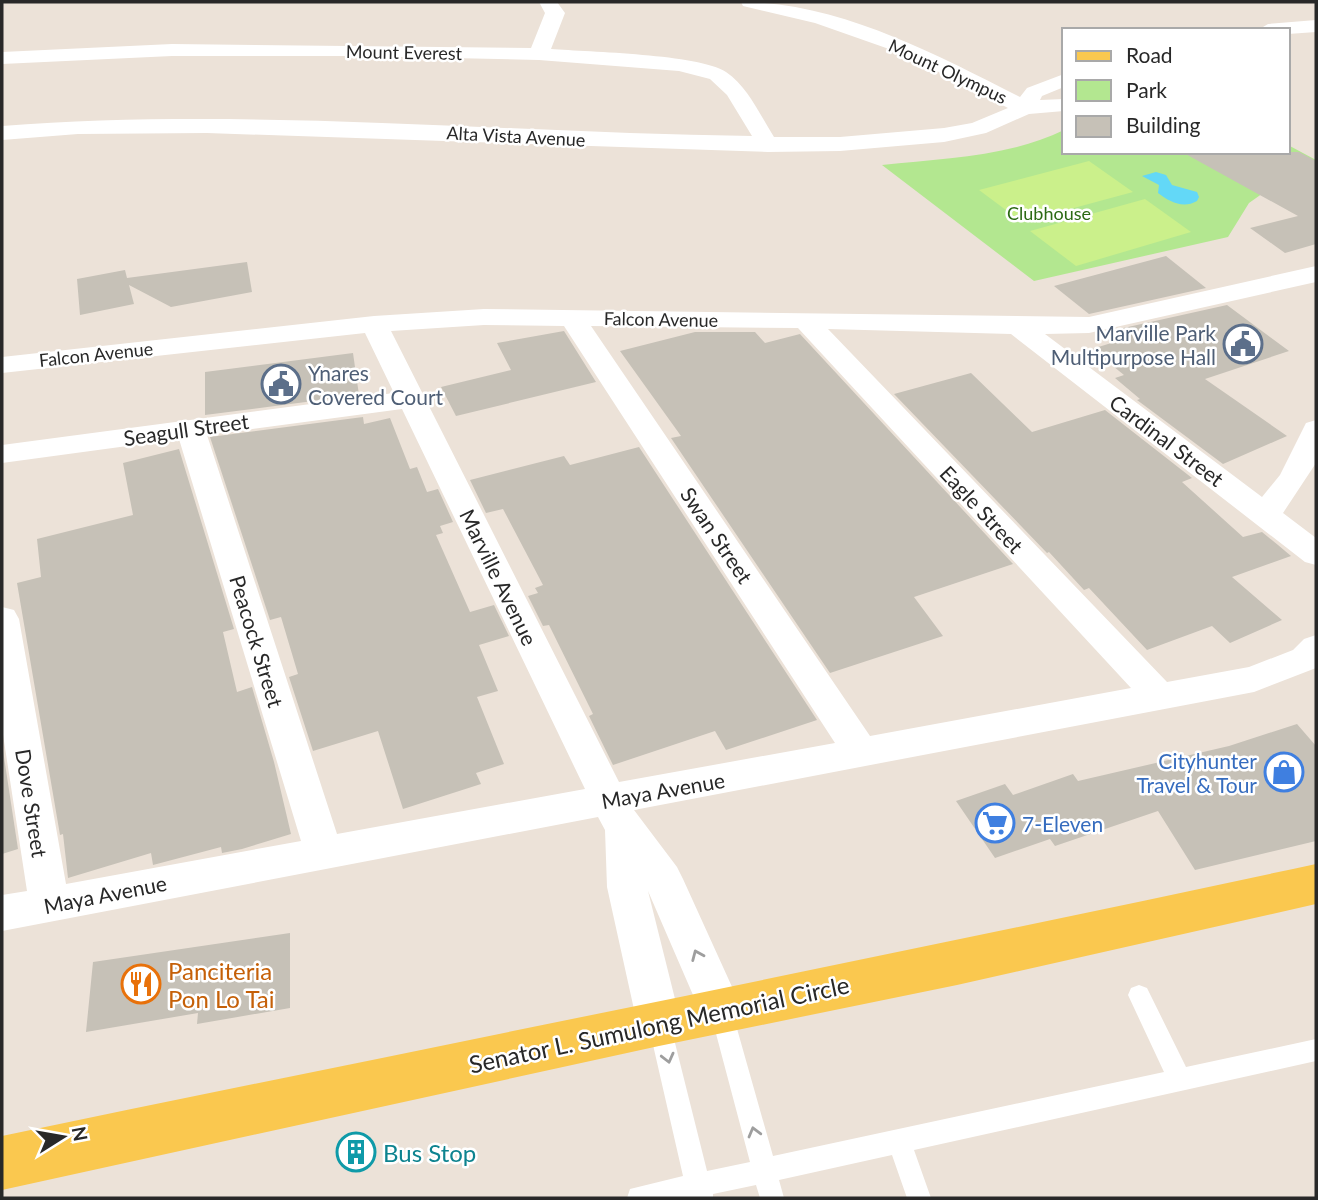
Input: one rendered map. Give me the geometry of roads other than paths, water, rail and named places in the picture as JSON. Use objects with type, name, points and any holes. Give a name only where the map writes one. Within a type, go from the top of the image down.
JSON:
[{"type":"main road","name":"Senator L. Sumulong Memorial Circle","points":[[2,1163],[659,1023],[971,960],[1316,884]]},
{"type":"street","points":[[539,54],[555,13],[548,2]]},
{"type":"street","name":"Mount Olympus","points":[[750,2],[821,19],[913,51],[1025,108]]},
{"type":"street","points":[[1290,28],[1316,26]]},
{"type":"street","points":[[1290,43],[1316,41]]},
{"type":"street","name":"Mount Everest","points":[[2,58],[172,50],[539,54],[680,65],[717,75],[735,90],[768,145]]},
{"type":"street","name":"Alta Vista Avenue","points":[[1025,108],[1034,92],[1062,81]]},
{"type":"street","name":"Alta Vista Avenue","points":[[2,133],[78,127],[220,126],[768,145],[840,144],[944,135],[978,128],[1025,108],[1062,105]]},
{"type":"street","name":"Falcon Avenue","points":[[2,365],[374,324],[484,317],[1062,326],[1109,322],[1316,274]]},
{"type":"street","name":"Swan Street","points":[[572,318],[861,753]]},
{"type":"street","name":"Eagle Street","points":[[805,320],[1160,697]]},
{"type":"street","name":"Marville Avenue","points":[[374,324],[616,815],[663,878],[721,1011]]},
{"type":"street","name":"Cardinal Street","points":[[1018,326],[1316,554]]},
{"type":"street","name":"Seagull Street","points":[[2,454],[411,399]]},
{"type":"street","name":"Peacock Street","points":[[190,429],[324,853]]},
{"type":"street","points":[[1264,514],[1293,482],[1306,460],[1316,429]]},
{"type":"street","name":"Dove Street","points":[[2,619],[49,904]]},
{"type":"street","name":"Maya Avenue","points":[[2,913],[324,853],[616,815],[861,753],[1254,680],[1304,659],[1316,648]]},
{"type":"street","name":"Marville Avenue","points":[[616,815],[627,887],[659,1023]]},
{"type":"lane","points":[[1139,995],[1180,1080]]},
{"type":"lane","points":[[721,1011],[772,1198]]},
{"type":"lane","points":[[659,1023],[699,1192]]},
{"type":"lane","points":[[639,1198],[699,1192],[764,1170],[1316,1050]]},
{"type":"lane","points":[[900,1141],[919,1198]]},
{"type":"water","points":[[1156,172],[1166,175],[1172,185],[1197,192],[1197,201],[1187,204],[1172,202],[1158,193],[1159,185],[1142,176]]},
{"type":"place","name":"Marville Park Multipurpose Hall","points":[[1243,344]]},
{"type":"place","name":"Ynares Covered Court","points":[[281,384]]},
{"type":"place","name":"Cityhunter Travel & Tour","points":[[1284,772]]},
{"type":"place","name":"7-Eleven","points":[[995,823]]},
{"type":"place","name":"Panciteria Pon Lo Tai","points":[[141,984]]},
{"type":"place","name":"Bus Stop","points":[[356,1152]]},
{"type":"park label","name":"Clubhouse","points":[[1049,213]]}]
